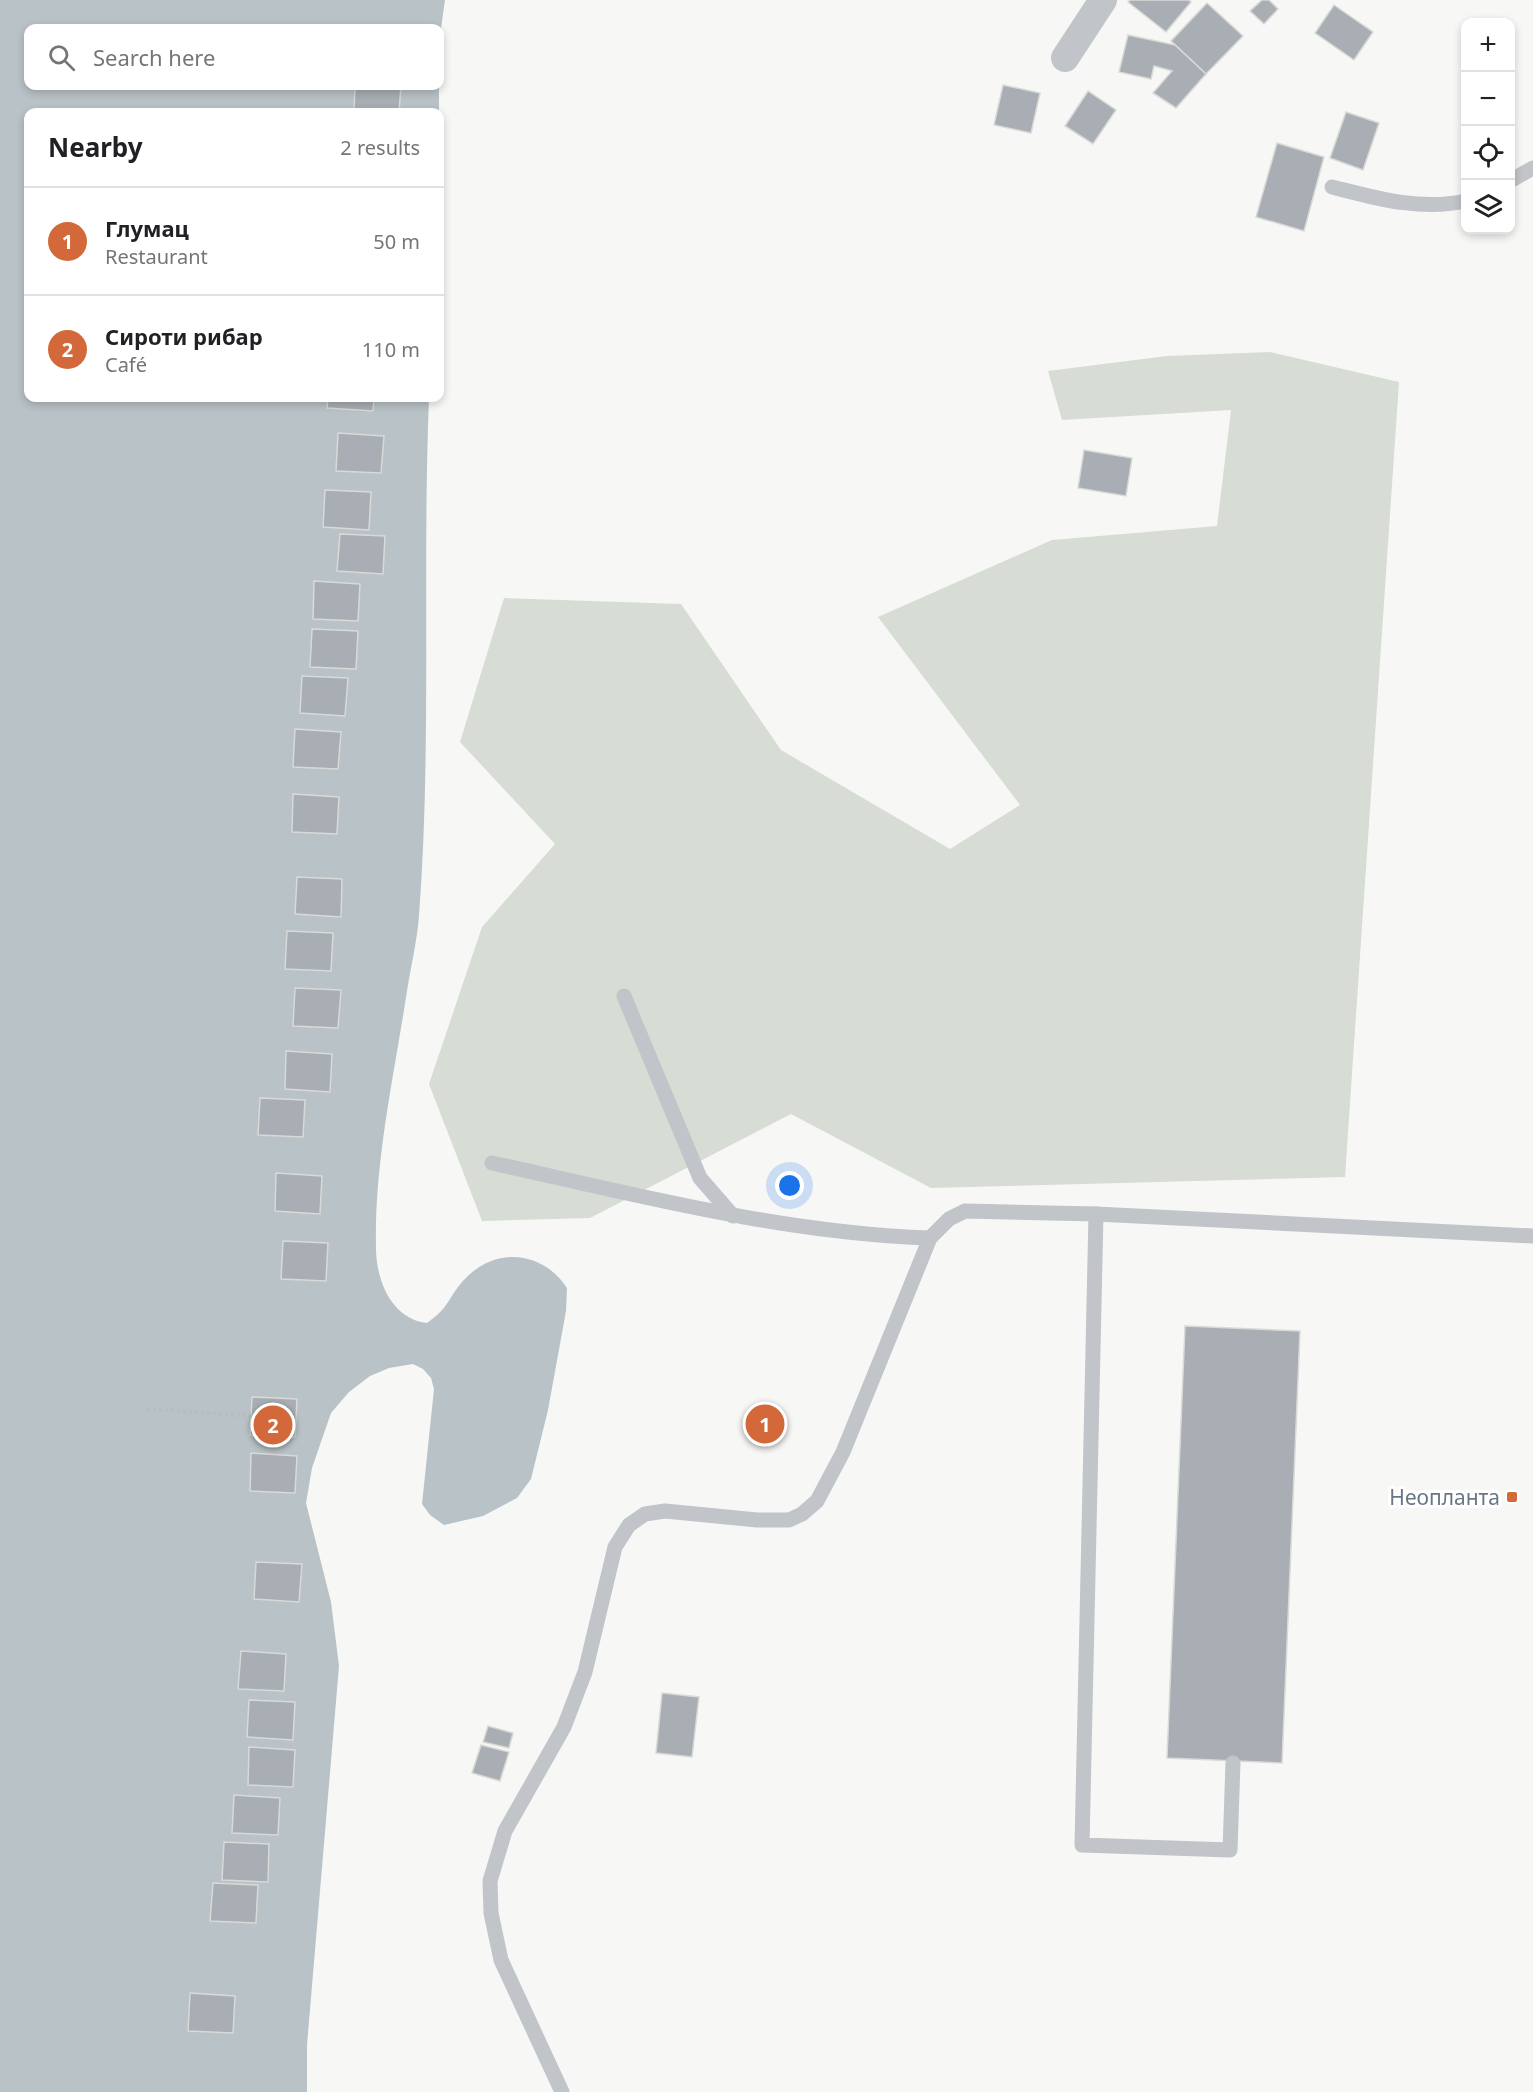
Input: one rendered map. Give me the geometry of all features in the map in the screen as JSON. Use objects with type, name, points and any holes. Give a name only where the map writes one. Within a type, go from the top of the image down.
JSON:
[{"type":"street","points":[[1065,58],[1103,0]]},
{"type":"lane","points":[[1512,180],[1533,168]]},
{"type":"lane","points":[[1332,187],[1397,204],[1439,206],[1461,202]]},
{"type":"lane","points":[[624,996],[700,1178],[733,1216]]},
{"type":"lane","points":[[492,1164],[733,1216],[868,1236],[930,1238]]},
{"type":"lane","points":[[562,2092],[501,1960],[491,1913],[490,1881],[505,1831],[564,1727],[585,1672],[615,1547],[629,1526],[645,1514],[675,1512],[758,1520],[789,1520],[802,1514],[817,1501],[843,1452],[930,1238],[949,1219],[965,1211],[1096,1214],[1533,1236]]},
{"type":"lane","points":[[1096,1214],[1082,1845],[1230,1850],[1233,1763]]},
{"type":"path","points":[[147,1409],[251,1416]]},
{"type":"shaded area","points":[[0,0],[445,0],[442,24],[24,24],[24,90],[439,90],[439,108],[24,108],[24,402],[429,402],[423,851],[419,916],[391,1087],[378,1184],[377,1261],[383,1285],[395,1306],[415,1320],[427,1323],[440,1312],[463,1281],[475,1270],[489,1262],[503,1258],[517,1257],[545,1266],[557,1275],[567,1288],[566,1311],[548,1410],[531,1479],[517,1498],[483,1516],[444,1525],[430,1515],[422,1504],[434,1389],[431,1378],[423,1369],[413,1364],[389,1368],[370,1376],[349,1392],[331,1413],[312,1468],[306,1503],[331,1602],[339,1666],[307,2045],[307,2092],[0,2092]]},
{"type":"shaded area","points":[[1270,352],[1399,382],[1345,1177],[931,1188],[791,1114],[590,1218],[482,1221],[429,1084],[482,927],[555,844],[460,742],[504,598],[681,604],[781,750],[950,849],[1020,805],[878,617],[1052,540],[1217,526],[1231,410],[1062,420],[1048,371],[1167,356]]},
{"type":"building","points":[[1130,0],[1189,0],[1191,2],[1166,32],[1128,2]]},
{"type":"building","points":[[1262,0],[1269,0],[1278,9],[1264,24],[1250,11]]},
{"type":"building","points":[[1207,3],[1243,36],[1206,74],[1171,41]]},
{"type":"building","points":[[1334,5],[1373,32],[1354,60],[1315,33]]},
{"type":"building","points":[[1128,35],[1175,45],[1206,74],[1176,108],[1153,93],[1172,71],[1154,66],[1151,79],[1119,72]]},
{"type":"building","points":[[1003,85],[1040,93],[1031,133],[994,125]]},
{"type":"building","points":[[355,90],[401,90],[399,108],[354,108]]},
{"type":"building","points":[[1088,91],[1116,110],[1093,144],[1065,126]]},
{"type":"building","points":[[1346,112],[1379,123],[1363,170],[1330,158]]},
{"type":"building","points":[[1277,143],[1324,157],[1304,231],[1256,217]]},
{"type":"building","points":[[328,402],[374,402],[373,411],[327,408]]},
{"type":"building","points":[[338,433],[384,436],[381,473],[336,471]]},
{"type":"building","points":[[1084,450],[1132,458],[1126,496],[1078,488]]},
{"type":"building","points":[[325,490],[371,492],[369,530],[323,527]]},
{"type":"building","points":[[340,534],[385,536],[383,574],[337,571]]},
{"type":"building","points":[[314,581],[360,584],[358,621],[313,619]]},
{"type":"building","points":[[312,629],[358,631],[356,669],[310,667]]},
{"type":"building","points":[[302,676],[348,678],[345,716],[300,713]]},
{"type":"building","points":[[295,729],[341,732],[338,769],[293,767]]},
{"type":"building","points":[[293,794],[339,797],[337,834],[292,832]]},
{"type":"building","points":[[297,877],[342,879],[341,917],[295,914]]},
{"type":"building","points":[[287,931],[333,933],[331,971],[285,969]]},
{"type":"building","points":[[295,988],[341,990],[338,1028],[293,1026]]},
{"type":"building","points":[[286,1051],[332,1054],[330,1092],[285,1089]]},
{"type":"building","points":[[260,1098],[305,1100],[303,1137],[258,1135]]},
{"type":"building","points":[[276,1173],[322,1176],[320,1214],[275,1211]]},
{"type":"building","points":[[283,1241],[328,1243],[326,1281],[281,1279]]},
{"type":"building","points":[[1185,1326],[1300,1331],[1282,1763],[1167,1758]]},
{"type":"building","points":[[252,1397],[297,1399],[295,1437],[250,1435]]},
{"type":"building","points":[[251,1453],[297,1456],[295,1493],[250,1491]]},
{"type":"building","points":[[256,1562],[302,1564],[299,1602],[254,1599]]},
{"type":"building","points":[[241,1651],[286,1654],[284,1691],[238,1689]]},
{"type":"building","points":[[662,1693],[699,1697],[692,1757],[656,1753]]},
{"type":"building","points":[[249,1700],[295,1702],[293,1740],[247,1737]]},
{"type":"building","points":[[488,1726],[513,1733],[509,1748],[483,1742]]},
{"type":"building","points":[[481,1745],[509,1752],[500,1781],[472,1773]]},
{"type":"building","points":[[249,1747],[295,1750],[293,1787],[248,1785]]},
{"type":"building","points":[[234,1795],[280,1798],[278,1835],[232,1833]]},
{"type":"building","points":[[224,1842],[269,1844],[268,1882],[222,1880]]},
{"type":"building","points":[[213,1883],[258,1885],[256,1923],[210,1921]]},
{"type":"building","points":[[190,1993],[235,1996],[233,2033],[188,2031]]},
{"type":"place","name":"Глумац","points":[[765,1424]]},
{"type":"place","name":"Сироти рибар","points":[[273,1425]]},
{"type":"place","name":"Неопланта","points":[[1512,1497]]}]
